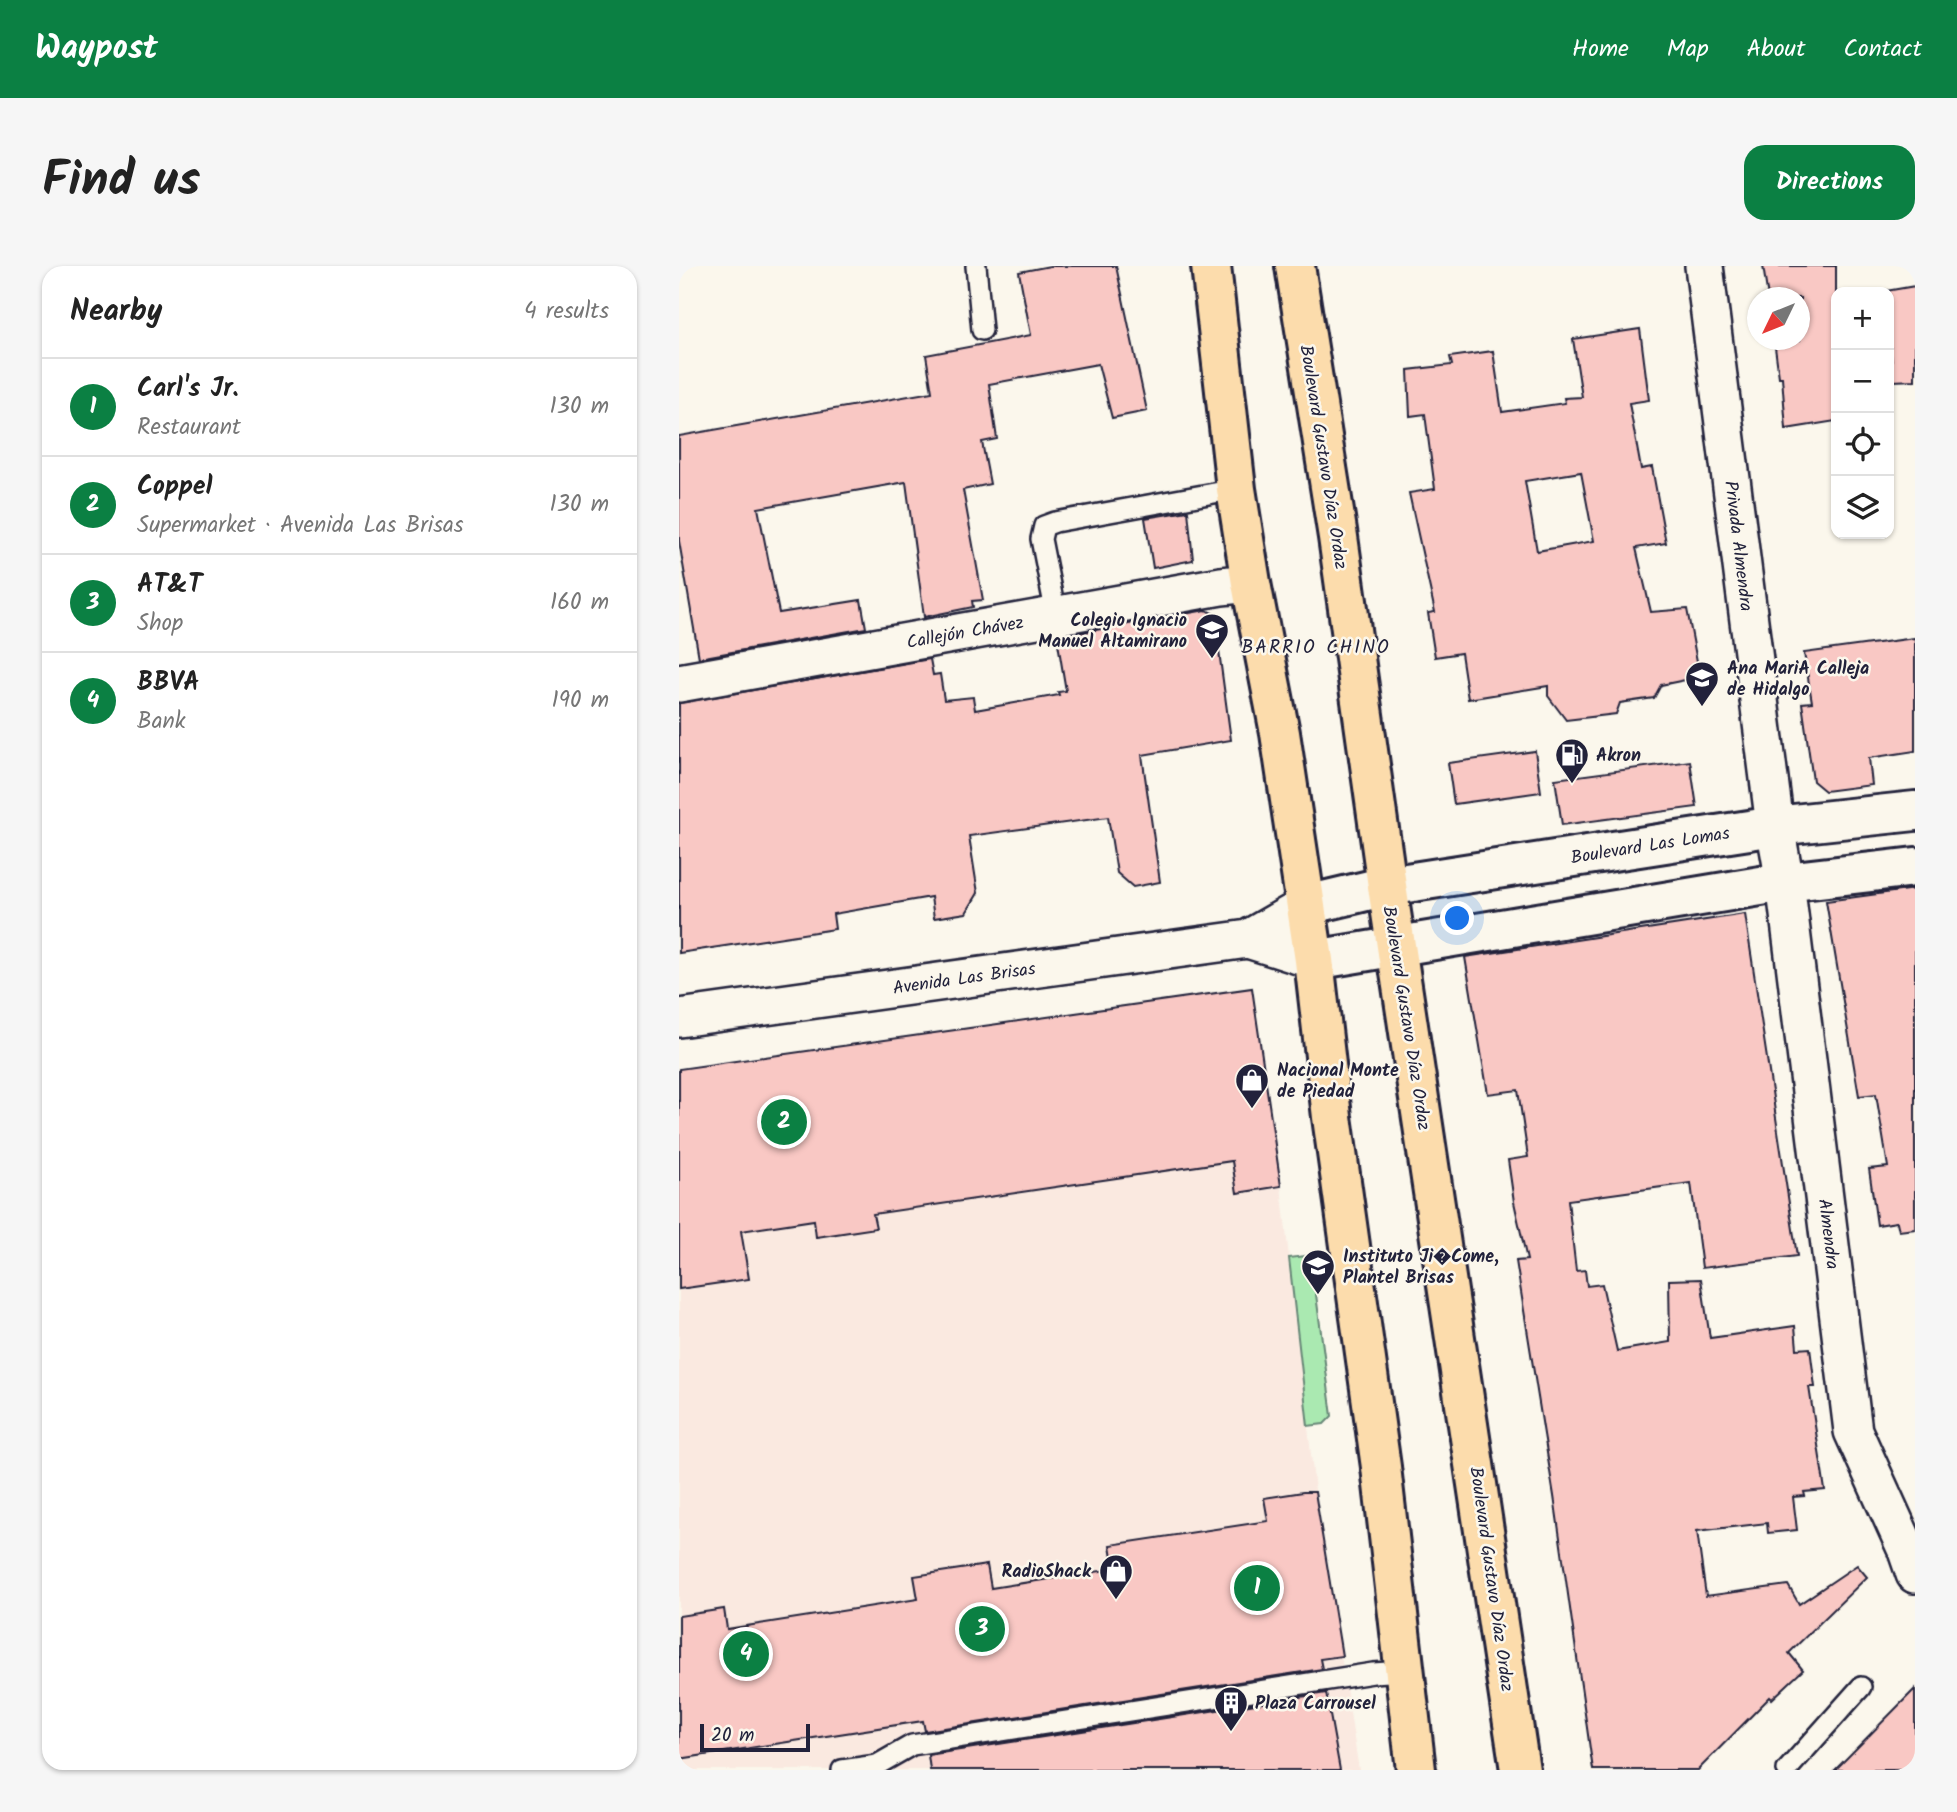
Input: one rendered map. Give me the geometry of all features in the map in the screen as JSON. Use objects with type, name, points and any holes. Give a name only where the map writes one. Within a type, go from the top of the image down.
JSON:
[{"type":"main road","points":[[1211,266],[1251,583],[1280,733],[1307,905],[1332,1117],[1381,1467],[1416,1770]]},
{"type":"main road","name":"Boulevard Gustavo Díaz Ordaz","points":[[1295,266],[1338,537],[1387,886],[1520,1770]]},
{"type":"main road","name":"Boulevard Las Lomas","points":[[1307,905],[1387,886],[1775,826],[1915,811]]},
{"type":"main road","points":[[1314,960],[1785,882],[1915,867]]},
{"type":"street","name":"Privada Almendra","points":[[1704,266],[1775,826],[1785,882]]},
{"type":"street","name":"Callejón Chávez","points":[[679,683],[1221,586],[1251,583]]},
{"type":"street","name":"Almendra","points":[[1785,882],[1853,1431],[1915,1574]]},
{"type":"street","name":"Avenida Las Brisas","points":[[679,1018],[1248,939],[1307,905]]},
{"type":"street","name":"Avenida Las Brisas","points":[[1248,939],[1314,960]]},
{"type":"lane","points":[[976,266],[982,330]]},
{"type":"lane","points":[[1056,615],[1041,539],[1044,526],[1237,488]]},
{"type":"lane","points":[[842,1770],[877,1765],[912,1745],[1373,1673],[1404,1671]]},
{"type":"lane","points":[[1787,1770],[1861,1687]]},
{"type":"shaded area","points":[[1252,988],[1281,1186],[1315,1490],[1359,1770],[679,1770],[679,1069]]},
{"type":"green space","points":[[1306,1256],[1312,1264],[1332,1416],[1324,1424],[1308,1426],[1289,1258]]},
{"type":"building","points":[[1050,266],[1116,266],[1147,411],[1112,418],[1098,364],[989,384],[997,439],[982,442],[990,484],[963,490],[983,600],[972,601],[973,607],[924,617],[906,482],[758,508],[779,613],[861,600],[866,628],[699,658],[679,541],[679,436],[932,392],[926,355],[1031,335],[1019,272]]},
{"type":"building","points":[[1763,266],[1836,266],[1836,287],[1831,287],[1831,422],[1786,429],[1782,377],[1779,377],[1775,350],[1810,350],[1810,287],[1766,287]]},
{"type":"building","points":[[1915,286],[1915,380],[1894,381],[1894,290]]},
{"type":"building","points":[[1640,329],[1649,400],[1629,403],[1641,469],[1652,467],[1666,543],[1636,548],[1651,612],[1687,609],[1700,677],[1661,685],[1654,698],[1620,703],[1616,714],[1566,720],[1548,696],[1548,686],[1468,699],[1461,653],[1435,657],[1428,613],[1435,612],[1409,493],[1435,489],[1425,414],[1410,416],[1408,370],[1452,365],[1450,357],[1493,351],[1502,412],[1565,403],[1564,398],[1582,397],[1573,339]],"holes":[[[1581,472],[1594,541],[1537,551],[1525,481]]]},
{"type":"building","points":[[1188,511],[1193,560],[1153,568],[1145,518]]},
{"type":"building","points":[[1206,610],[1214,614],[1231,740],[1142,755],[1160,882],[1133,887],[1117,873],[1108,817],[969,836],[978,893],[966,913],[934,918],[931,897],[833,914],[835,929],[679,953],[679,703],[930,659],[933,675],[940,674],[944,700],[973,697],[975,710],[1059,695],[1058,692],[1066,691],[1057,637]]},
{"type":"building","points":[[1915,638],[1915,751],[1869,758],[1872,785],[1825,791],[1813,781],[1802,703],[1812,702],[1804,653]]},
{"type":"building","points":[[1535,751],[1541,792],[1454,804],[1448,763]]},
{"type":"building","name":"Akron","points":[[1690,761],[1697,807],[1562,825],[1555,779]]},
{"type":"building","points":[[1915,889],[1915,1229],[1899,1231],[1897,1222],[1877,1225],[1869,1169],[1888,1167],[1876,1094],[1859,1096],[1826,901]]},
{"type":"building","points":[[1745,914],[1797,1256],[1702,1268],[1691,1183],[1568,1200],[1576,1271],[1585,1270],[1587,1286],[1602,1284],[1617,1351],[1670,1342],[1669,1280],[1701,1279],[1710,1338],[1795,1326],[1797,1349],[1810,1348],[1815,1387],[1809,1387],[1825,1490],[1804,1492],[1805,1496],[1793,1497],[1797,1530],[1768,1533],[1767,1523],[1697,1531],[1706,1596],[1788,1585],[1799,1604],[1857,1565],[1867,1577],[1789,1653],[1803,1670],[1772,1699],[1770,1697],[1698,1770],[1593,1770],[1554,1496],[1516,1261],[1527,1260],[1508,1160],[1528,1157],[1518,1090],[1488,1094],[1465,957]]},
{"type":"building","points":[[1252,988],[1281,1186],[1237,1193],[1232,1161],[873,1214],[876,1228],[816,1237],[814,1220],[741,1231],[749,1279],[679,1289],[679,1069]]},
{"type":"building","points":[[1315,1492],[1342,1656],[1320,1659],[1322,1669],[925,1731],[923,1721],[679,1759],[679,1616],[724,1609],[727,1629],[918,1599],[914,1576],[987,1565],[991,1588],[1114,1569],[1110,1545],[1268,1521],[1264,1498]]},
{"type":"building","points":[[1915,1689],[1915,1770],[1835,1770]]},
{"type":"building","name":"Plaza Carrousel","points":[[1326,1693],[1340,1770],[930,1770],[928,1755]]},
{"type":"place","name":"Colegio Ignacio Manuel Altamirano","points":[[1212,660]]},
{"type":"place","name":"Ana MariA Calleja de Hidalgo","points":[[1702,708]]},
{"type":"place","name":"Akron","points":[[1572,785]]},
{"type":"place","name":"Nacional Monte de Piedad","points":[[1252,1110]]},
{"type":"place","name":"Coppel","points":[[784,1122]]},
{"type":"place","name":"Instituto Ji�Come, Plantel Brisas","points":[[1318,1296]]},
{"type":"place","name":"Carl's Jr.","points":[[1257,1588]]},
{"type":"place","name":"RadioShack","points":[[1116,1601]]},
{"type":"place","name":"AT&T","points":[[982,1629]]},
{"type":"place","name":"BBVA","points":[[746,1654]]},
{"type":"place","name":"Plaza Carrousel","points":[[1231,1733]]},
{"type":"district","name":"BARRIO CHINO","points":[[1316,646]]}]
